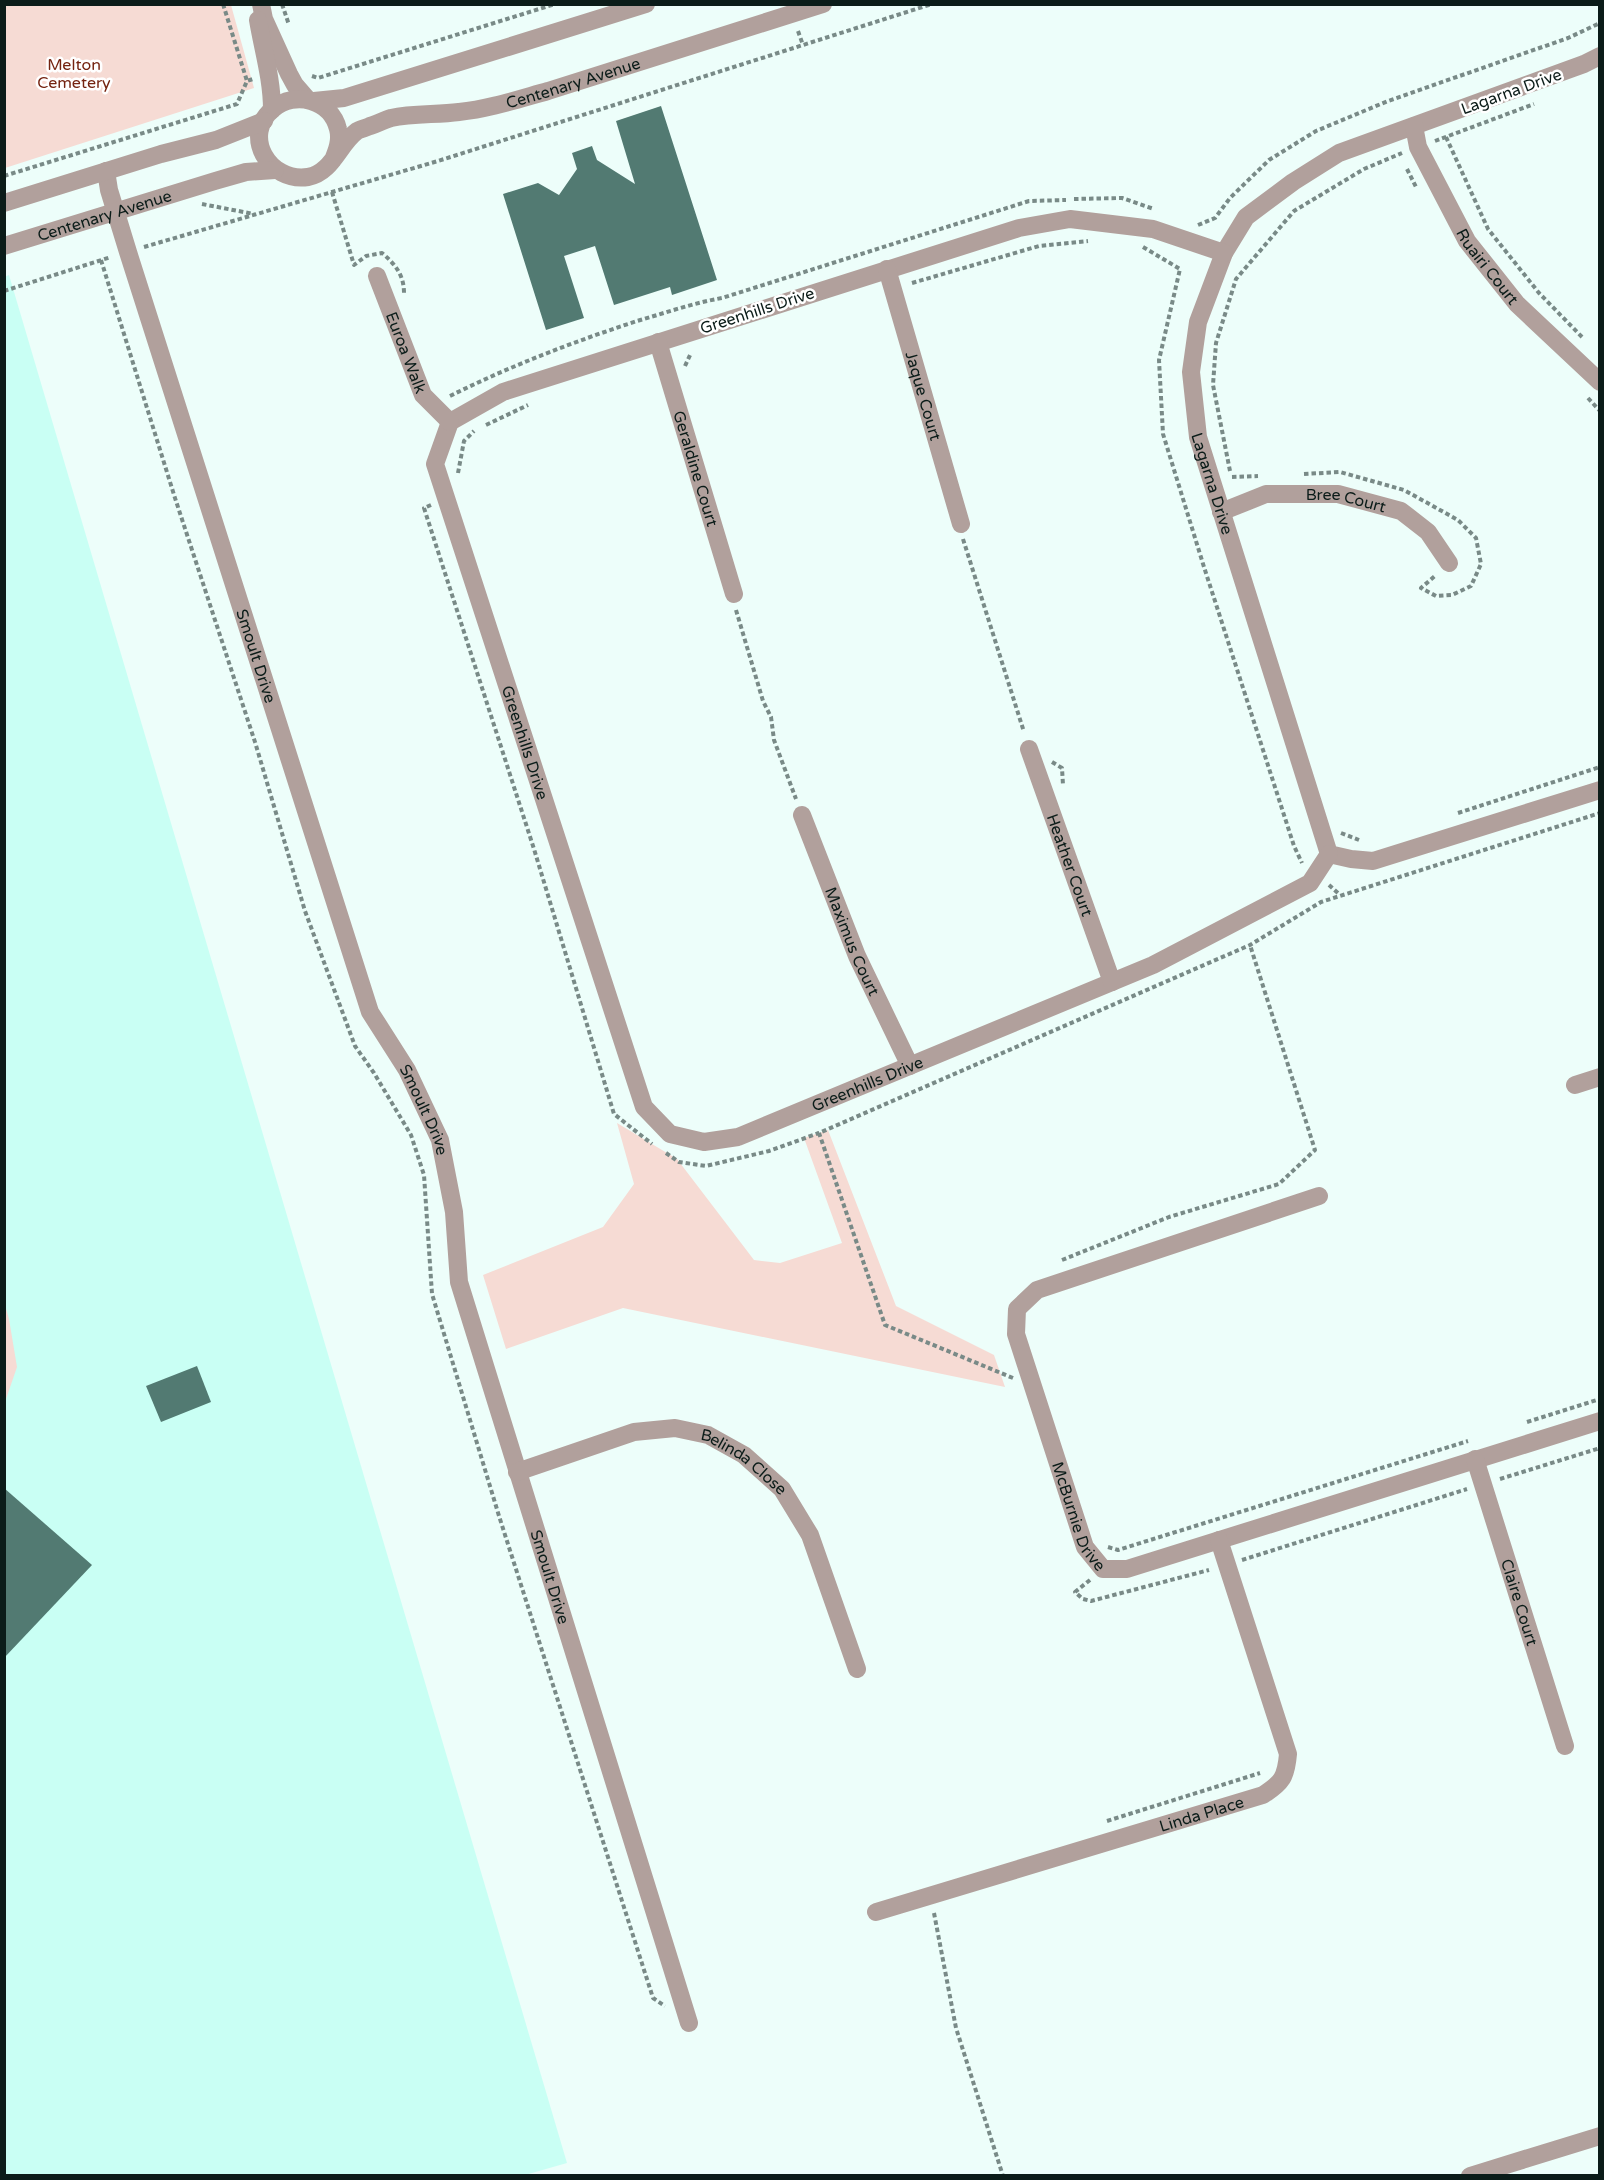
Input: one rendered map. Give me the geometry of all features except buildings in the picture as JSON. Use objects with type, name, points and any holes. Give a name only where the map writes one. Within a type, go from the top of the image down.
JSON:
[{"type":"street","points":[[260,4],[264,19],[295,85],[311,101],[324,107],[334,117],[339,130],[339,144],[333,160],[311,177],[295,178],[276,170],[266,160],[261,147],[260,134],[268,115],[271,78],[265,61],[258,20],[260,4]]},
{"type":"street","points":[[4,203],[106,171],[225,138],[268,115],[285,101],[344,98],[646,4]]},
{"type":"street","name":"Centenary Avenue","points":[[333,160],[357,131],[391,118],[461,112],[526,97],[823,4]]},
{"type":"street","name":"Lagarna Drive","points":[[1329,854],[1198,437],[1191,372],[1198,322],[1224,253],[1246,217],[1293,182],[1339,153],[1574,68],[1599,56]]},
{"type":"street","name":"Ruairi Court","points":[[1414,126],[1418,147],[1467,241],[1517,304],[1599,382]]},
{"type":"street","name":"Centenary Avenue","points":[[5,246],[246,172],[276,170]]},
{"type":"street","name":"Smoult Drive","points":[[106,171],[115,211],[370,1012],[407,1070],[440,1140],[454,1212],[459,1282],[688,2023]]},
{"type":"street","name":"Greenhills Drive","points":[[1224,253],[1153,229],[1071,219],[1019,228],[887,269],[661,350],[502,392],[450,422],[435,464],[644,1107],[670,1134],[704,1142],[738,1137],[1153,965],[1310,883],[1329,854]]},
{"type":"street","name":"Jaque Court","points":[[887,269],[961,524]]},
{"type":"street","name":"Euroa Walk","points":[[377,276],[423,395],[450,422]]},
{"type":"street","name":"Geraldine Court","points":[[661,350],[734,594]]},
{"type":"street","name":"Bree Court","points":[[1221,512],[1266,494],[1338,494],[1401,511],[1428,532],[1449,563]]},
{"type":"street","name":"Heather Court","points":[[1029,748],[1112,982]]},
{"type":"street","points":[[1329,854],[1373,861],[1599,790]]},
{"type":"street","name":"Maximus Court","points":[[802,815],[857,956],[917,1063]]},
{"type":"street","points":[[1575,1085],[1599,1077]]},
{"type":"street","name":"McBurnie Drive","points":[[1319,1196],[1036,1290],[1017,1309],[1016,1334],[1085,1547],[1103,1569],[1127,1569],[1599,1421]]},
{"type":"street","name":"Belinda Close","points":[[517,1472],[634,1432],[675,1428],[708,1435],[744,1455],[782,1489],[810,1534],[857,1669]]},
{"type":"street","name":"Claire Court","points":[[1475,1460],[1565,1746]]},
{"type":"street","points":[[1219,1540],[1237,1565],[1288,1754],[1287,1763]]},
{"type":"street","name":"Linda Place","points":[[876,1912],[1263,1795],[1278,1785],[1287,1769],[1287,1763]]},
{"type":"street","points":[[1470,2175],[1599,2136]]},
{"type":"path","points":[[223,4],[247,81]]},
{"type":"path","points":[[4,291],[101,260],[438,161],[932,4]]},
{"type":"path","points":[[1188,221],[1199,225],[1215,218],[1230,198],[1269,160],[1316,131],[1388,101],[1568,38],[1599,23]]},
{"type":"path","points":[[1446,137],[1488,229],[1539,293],[1584,339]]},
{"type":"path","points":[[333,192],[354,265],[366,256],[382,253],[396,265],[404,284],[405,300]]},
{"type":"path","points":[[447,398],[495,373],[612,330],[697,303],[732,295],[1029,201],[1122,198],[1155,210]]},
{"type":"path","points":[[893,289],[1039,246],[1098,242]]},
{"type":"path","points":[[1137,244],[1180,269],[1159,360],[1163,434],[1294,846],[1301,861],[1340,895]]},
{"type":"path","points":[[101,260],[175,498],[255,742],[305,911],[355,1046],[411,1135],[424,1175],[432,1294],[499,1516],[653,1998],[688,2023]]},
{"type":"path","points":[[914,290],[917,282]]},
{"type":"path","points":[[661,350],[678,354],[702,349]]},
{"type":"path","points":[[688,376],[685,365],[691,353]]},
{"type":"path","points":[[529,405],[476,429],[464,441],[458,473],[462,492],[424,508],[534,849],[614,1114],[655,1146]]},
{"type":"path","points":[[961,524],[962,537],[983,607],[1029,748],[1062,768],[1065,794]]},
{"type":"path","points":[[734,594],[736,611],[763,701],[771,717],[774,740],[802,815]]},
{"type":"path","points":[[663,1151],[679,1162],[706,1166],[769,1151],[819,1133],[1250,945],[1321,902],[1599,813]]},
{"type":"path","points":[[1059,1262],[1169,1217],[1279,1184],[1315,1150],[1250,945]]},
{"type":"path","points":[[1153,965],[1160,984]]},
{"type":"path","points":[[917,1063],[932,1083]]},
{"type":"path","points":[[819,1133],[885,1325],[1014,1379],[1029,1375]]},
{"type":"path","points":[[1523,1424],[1599,1399]]},
{"type":"path","points":[[1097,1544],[1118,1550],[1478,1438]]},
{"type":"path","points":[[1103,1569],[1075,1592],[1083,1599],[1091,1601],[1237,1565],[1599,1448]]},
{"type":"path","points":[[1104,1822],[1287,1763]]},
{"type":"path","points":[[931,1895],[956,2028],[1003,2175]]},
{"type":"shaded area","points":[[9,275],[567,2163],[525,2175],[5,2175],[4,277]]},
{"type":"green space","name":"Melton Cemetery","points":[[5,4],[231,5],[254,88],[5,168]]},
{"type":"green space","points":[[617,1123],[677,1159],[754,1260],[780,1263],[842,1243],[804,1138],[828,1130],[896,1306],[994,1355],[1005,1387],[623,1308],[506,1349],[483,1275],[603,1227],[634,1184]]},
{"type":"green space","points":[[5,1305],[17,1367],[5,1402]]}]
